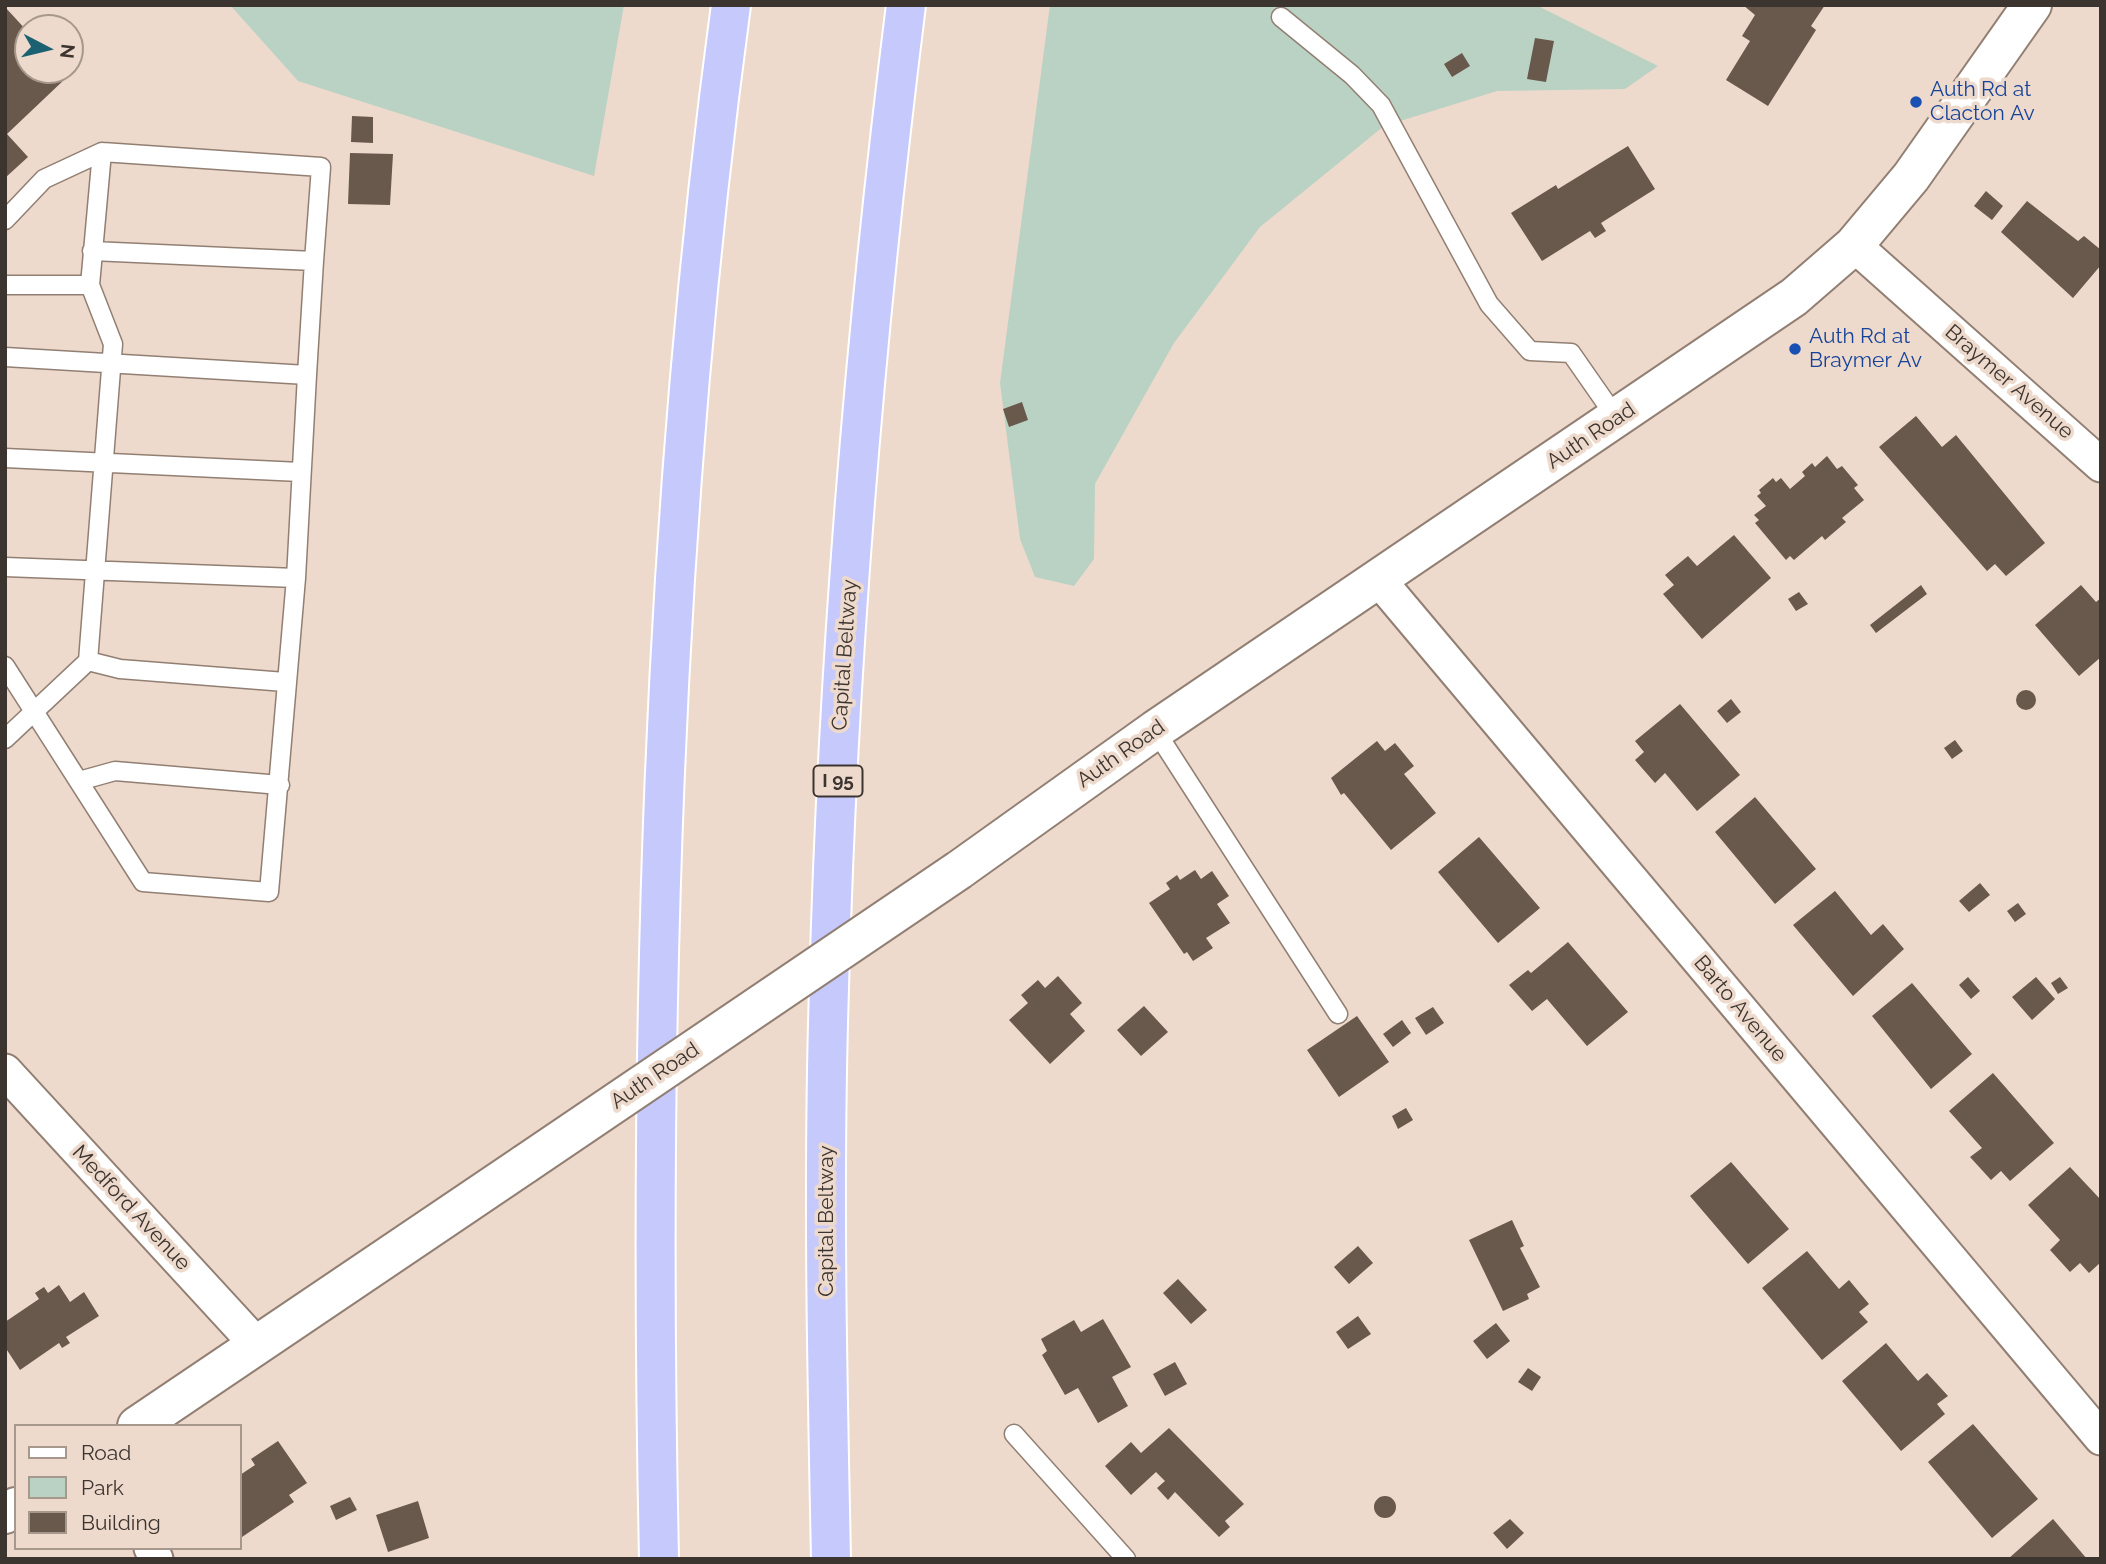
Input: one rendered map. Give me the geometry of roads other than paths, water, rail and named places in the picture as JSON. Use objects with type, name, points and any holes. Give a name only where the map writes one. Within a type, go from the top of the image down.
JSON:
[{"type":"highway","points":[[659,1559],[653,1289],[665,729],[689,408],[731,5]]},
{"type":"highway","name":"Capital Beltway","points":[[831,1559],[826,1291],[828,1002],[839,748],[860,430],[906,5]]},
{"type":"main road","name":"Auth Road","points":[[139,1424],[960,870],[1155,730],[1794,297],[1854,245],[1946,131],[2032,5]]},
{"type":"street","name":"Braymer Avenue","points":[[1854,245],[2101,465]]},
{"type":"street","name":"Barto Avenue","points":[[1378,580],[2101,1438]]},
{"type":"street","name":"Medford Avenue","points":[[5,1071],[257,1345]]},
{"type":"lane","points":[[1281,17],[1352,75],[1381,105],[1489,304],[1530,351],[1571,353],[1616,419]]},
{"type":"lane","points":[[5,220],[44,179],[102,152],[321,167],[300,472],[296,578],[269,892],[143,882],[5,666]]},
{"type":"lane","points":[[5,739],[88,661],[113,344],[90,285],[102,152]]},
{"type":"lane","points":[[92,251],[314,261]]},
{"type":"lane","points":[[5,285],[90,285]]},
{"type":"lane","points":[[5,357],[307,375]]},
{"type":"lane","points":[[5,458],[300,472]]},
{"type":"lane","points":[[5,567],[296,578]]},
{"type":"lane","points":[[88,661],[120,669],[285,682]]},
{"type":"lane","points":[[1155,730],[1338,1014]]},
{"type":"lane","points":[[79,781],[115,771],[280,785]]},
{"type":"lane","points":[[1014,1434],[1126,1559]]},
{"type":"place","name":"Auth Rd at Clacton Av","points":[[1916,102]]},
{"type":"place","name":"Auth Rd at Braymer Av","points":[[1795,349]]}]
